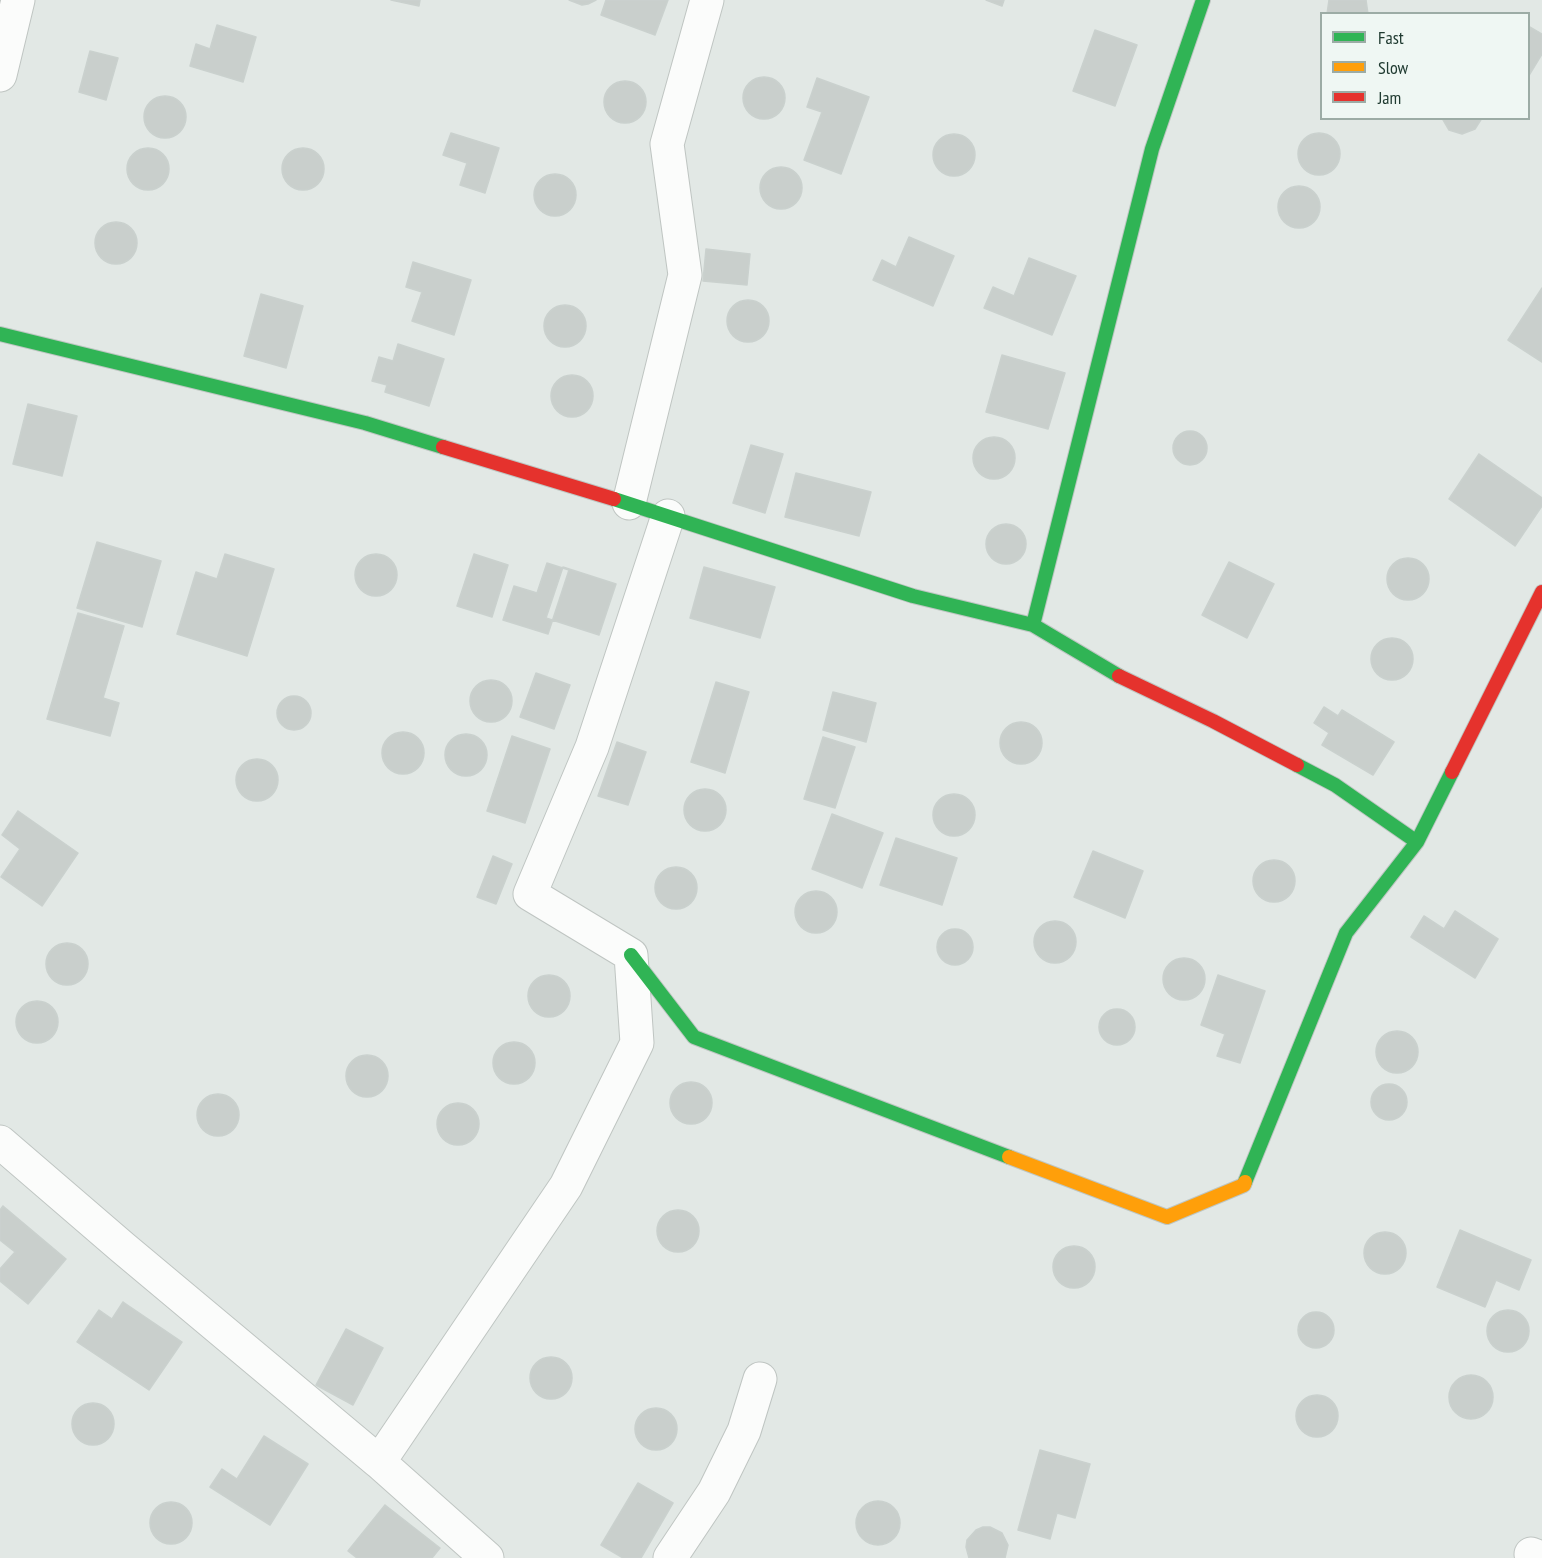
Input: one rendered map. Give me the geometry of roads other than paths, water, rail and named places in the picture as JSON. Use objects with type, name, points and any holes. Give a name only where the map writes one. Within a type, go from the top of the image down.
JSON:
[{"type":"street","points":[[0,75],[18,0]]},
{"type":"street","points":[[629,503],[686,275],[667,144],[706,0]]},
{"type":"street","points":[[1033,625],[1152,149],[1203,0]]},
{"type":"street","points":[[0,334],[365,423],[629,503],[913,596],[1033,625],[1125,680],[1213,721],[1335,785],[1417,842]]},
{"type":"street","points":[[668,516],[592,747],[530,894],[630,955],[694,1037],[1167,1217],[1244,1185],[1346,933],[1417,842],[1542,592]]},
{"type":"street","points":[[379,1462],[566,1186],[637,1043],[630,955]]},
{"type":"street","points":[[0,1142],[379,1462],[487,1558]]},
{"type":"street","points":[[670,1558],[714,1492],[744,1431],[760,1379]]}]
